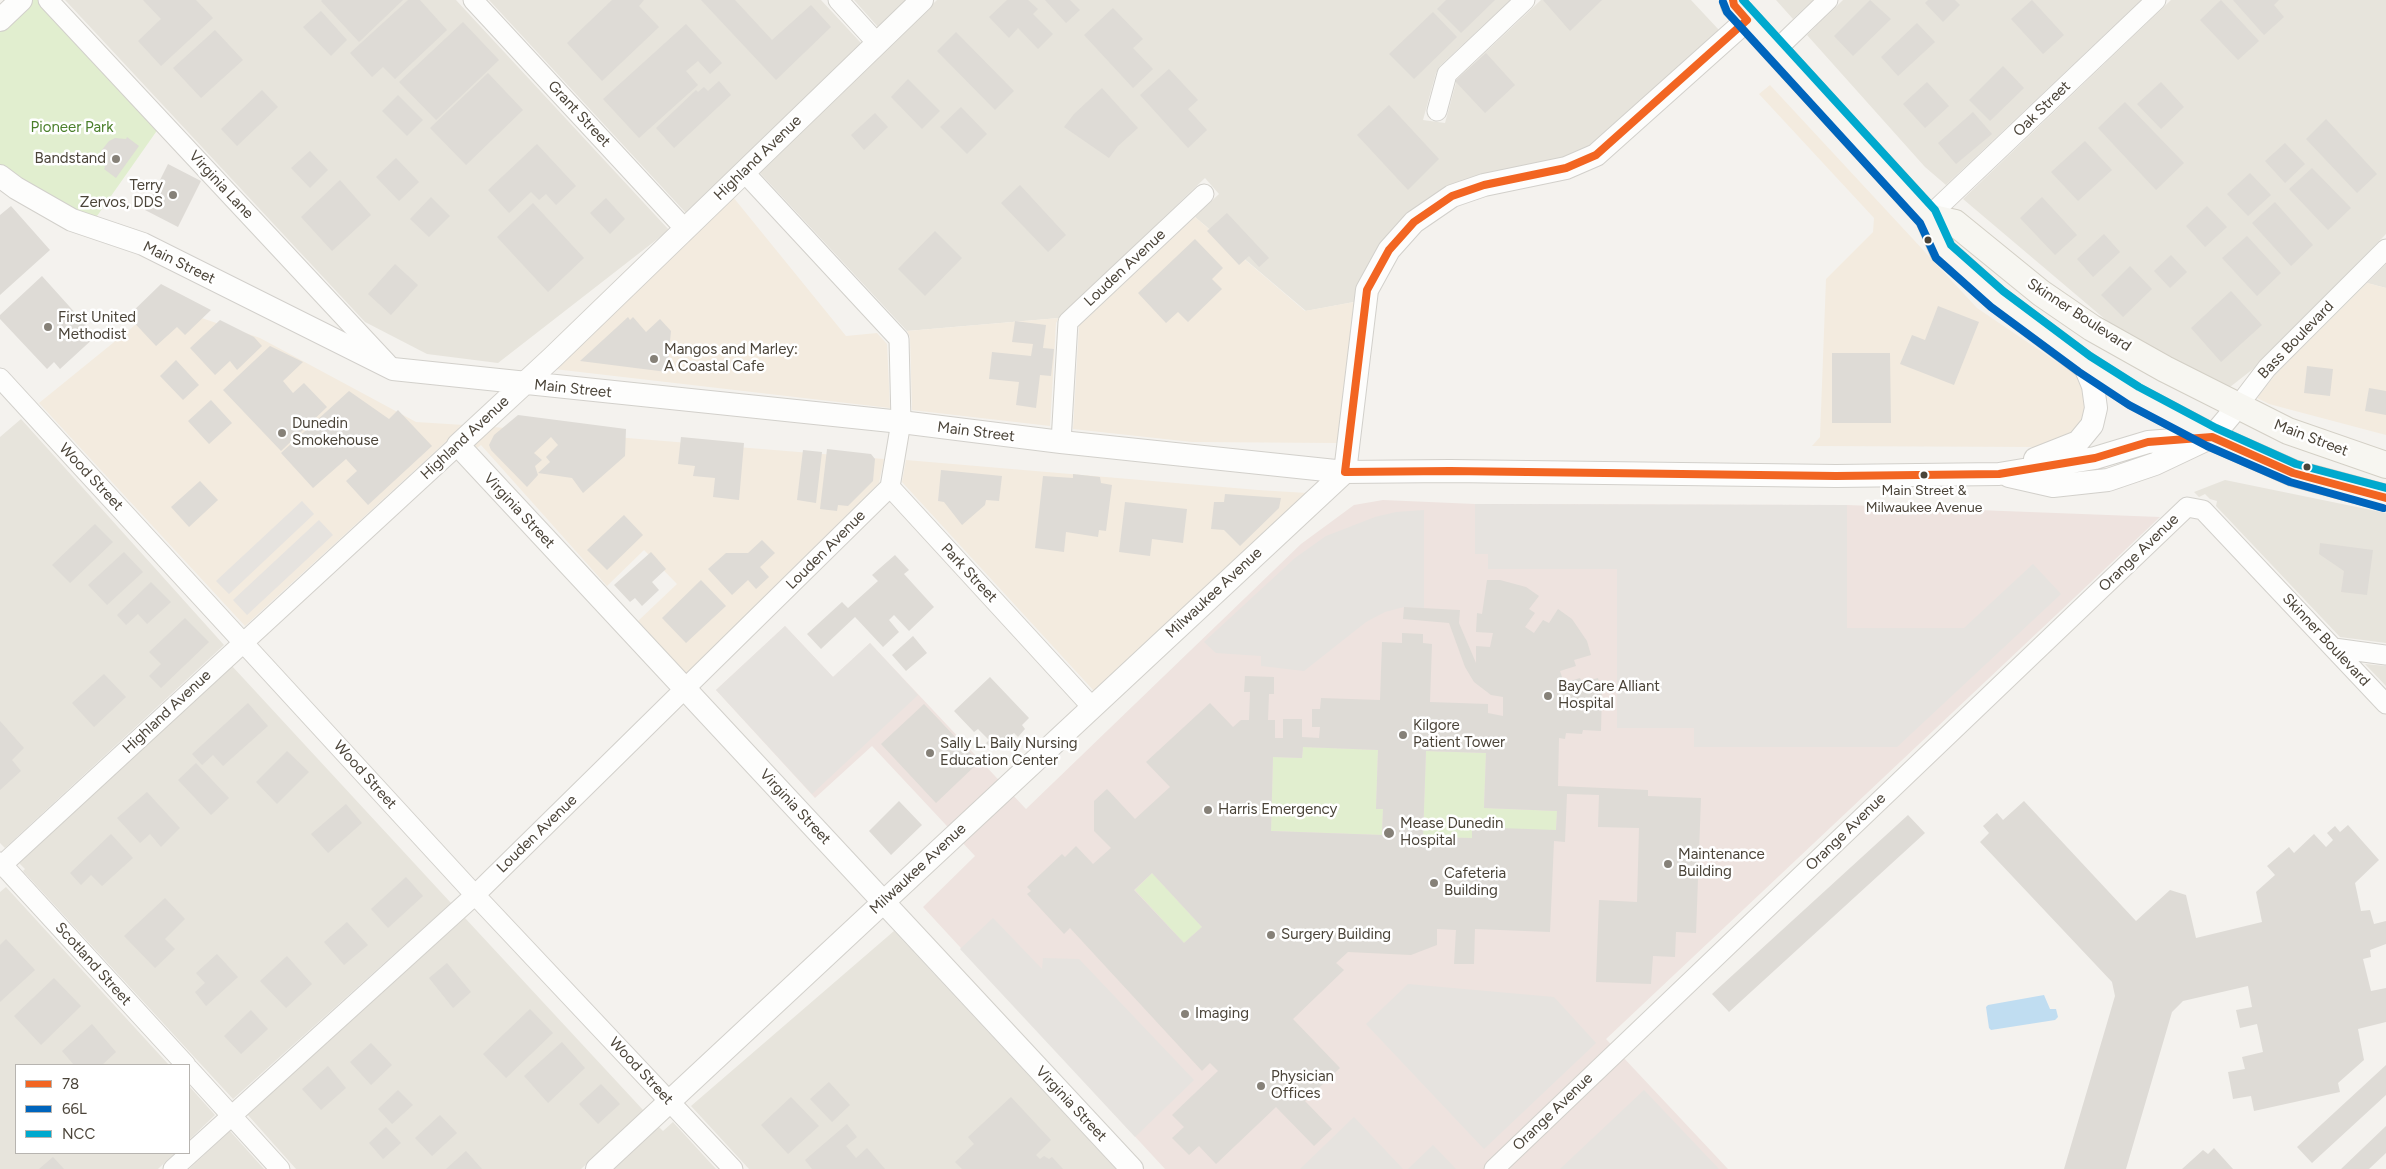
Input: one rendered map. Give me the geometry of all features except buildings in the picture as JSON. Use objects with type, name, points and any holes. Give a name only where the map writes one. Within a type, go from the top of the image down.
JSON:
[{"type":"main road","points":[[1734,6],[1928,217],[1943,251],[1997,299],[2084,364],[2142,400],[2212,437]]},
{"type":"main road","name":"Skinner Boulevard","points":[[1928,217],[1955,223],[2041,293],[2092,328],[2238,406]]},
{"type":"main road","name":"Main Street","points":[[2238,406],[2288,431],[2386,465]]},
{"type":"main road","name":"Main Street","points":[[2212,437],[2293,473],[2386,498]]},
{"type":"street","points":[[0,20],[21,0]]},
{"type":"street","name":"Virginia Lane","points":[[48,0],[393,370]]},
{"type":"street","name":"Grant Street","points":[[473,0],[685,229]]},
{"type":"street","points":[[838,0],[877,43]]},
{"type":"street","name":"Highland Avenue","points":[[1,865],[524,384],[922,0]]},
{"type":"street","points":[[1437,110],[1447,74],[1525,0]]},
{"type":"street","points":[[1776,50],[1828,0]]},
{"type":"street","name":"Oak Street","points":[[1928,217],[2156,0]]},
{"type":"street","points":[[1345,472],[1367,290],[1390,250],[1414,222],[1452,196],[1484,184],[1566,168],[1596,156],[1734,6]]},
{"type":"street","points":[[744,172],[899,339],[902,422],[890,487]]},
{"type":"street","name":"Main Street","points":[[0,176],[16,188],[72,220],[143,244],[393,370],[902,422],[1060,442],[1345,472],[1450,471],[1836,476],[1999,474],[2095,458],[2148,442],[2212,437]]},
{"type":"street","name":"Louden Avenue","points":[[1060,442],[1068,322],[1204,194]]},
{"type":"street","name":"Bass Boulevard","points":[[2212,437],[2267,368],[2386,249]]},
{"type":"street","points":[[1999,474],[2078,442],[2092,425],[2096,408],[2093,386],[2084,364]]},
{"type":"street","name":"Wood Street","points":[[0,378],[475,895],[733,1169]]},
{"type":"street","name":"Virginia Street","points":[[458,445],[1132,1169]]},
{"type":"street","name":"Milwaukee Avenue","points":[[597,1169],[1345,472]]},
{"type":"street","name":"Louden Avenue","points":[[190,1153],[475,895],[890,487]]},
{"type":"street","name":"Park Street","points":[[890,487],[1092,707]]},
{"type":"street","name":"Orange Avenue","points":[[1494,1169],[2187,507],[2203,510]]},
{"type":"street","name":"Skinner Boulevard","points":[[2203,510],[2386,704]]},
{"type":"street","points":[[2334,648],[2386,655]]},
{"type":"street","name":"Scotland Street","points":[[1,865],[185,1064]]},
{"type":"street","points":[[190,1070],[280,1169]]},
{"type":"street","name":"Louden Avenue","points":[[173,1169],[189,1154]]},
{"type":"shaded area","points":[[65,0],[456,0],[669,230],[498,363],[427,354],[365,322]]},
{"type":"shaded area","points":[[489,0],[821,0],[861,43],[686,213]]},
{"type":"shaded area","points":[[854,0],[907,0],[878,27]]},
{"type":"shaded area","points":[[937,0],[1510,0],[1440,66],[1436,73],[1423,120],[1445,123],[1457,79],[1541,0],[1691,0],[1719,30],[1591,146],[1564,158],[1483,174],[1449,185],[1357,285],[1354,302],[1306,311],[1195,217],[1219,194],[1205,178],[1059,318],[907,331],[759,172]]},
{"type":"shaded area","points":[[1776,0],[1813,0],[1793,19]]},
{"type":"shaded area","points":[[1843,0],[2141,0],[1946,185],[1925,167],[1807,35]]},
{"type":"shaded area","points":[[2171,0],[2386,0],[2386,234],[2253,369],[2230,387],[2172,359],[2113,326],[1963,199]]},
{"type":"shaded area","points":[[1770,85],[1977,308],[2076,375],[2082,390],[2085,409],[2081,421],[2072,432],[2037,447],[1812,446],[1820,437],[1826,279],[1873,232],[1874,218],[1759,94]]},
{"type":"shaded area","points":[[733,197],[846,336],[877,333],[887,344],[890,408],[554,369]]},
{"type":"shaded area","points":[[1195,217],[1305,311],[1354,302],[1337,443],[1192,442],[1073,429],[1079,326]]},
{"type":"shaded area","points":[[2386,264],[2386,288],[2367,283]]},
{"type":"shaded area","points":[[2367,283],[2386,288],[2386,435],[2269,404],[2257,398],[2275,375]]},
{"type":"shaded area","points":[[161,304],[260,338],[416,422],[464,425],[245,626],[39,403]]},
{"type":"shaded area","points":[[1059,318],[1056,323],[1050,426],[912,410],[910,337],[907,331]]},
{"type":"shaded area","points":[[21,419],[224,645],[5,848],[0,843],[0,437]]},
{"type":"shaded area","points":[[493,427],[884,459],[879,483],[687,674],[638,621],[677,584],[644,550],[607,586],[481,445],[477,448],[474,445]]},
{"type":"shaded area","points":[[906,460],[1307,493],[1094,691],[902,482]]},
{"type":"shaded area","points":[[2225,480],[2386,513],[2386,643],[2340,637],[2216,506],[2217,501],[2210,499],[2205,494],[2199,497],[2194,492]]},
{"type":"shaded area","name":"Mease Dunedin Hospital","points":[[1383,500],[1475,504],[1847,505],[2160,517],[1606,1039],[1728,1169],[1165,1169],[923,907],[975,856],[872,746],[815,798],[716,690],[785,626],[833,677],[870,643],[1026,809],[1301,544],[1354,505]]},
{"type":"shaded area","points":[[302,501],[314,514],[229,594],[216,581]]},
{"type":"shaded area","points":[[1475,504],[1847,505],[1847,628],[1964,628],[2033,564],[2061,594],[1897,747],[1694,747],[1694,728],[1617,728],[1617,569],[1488,569],[1488,554],[1475,554]]},
{"type":"shaded area","points":[[1424,510],[1424,608],[1404,607],[1385,612],[1366,622],[1304,671],[1261,666],[1261,656],[1216,653],[1204,642],[1295,558],[1326,536],[1375,517],[1396,512]]},
{"type":"shaded area","points":[[319,520],[333,535],[247,615],[233,600]]},
{"type":"shaded area","points":[[785,626],[833,677],[870,643],[918,695],[812,794],[716,690]]},
{"type":"shaded area","points":[[2365,664],[2386,666],[2386,686]]},
{"type":"shaded area","points":[[232,666],[451,903],[233,1099],[23,871],[25,869],[19,863]]},
{"type":"shaded area","points":[[6,887],[168,1064],[15,1064],[15,1154],[174,1154],[158,1169],[0,1169],[0,892]]},
{"type":"shaded area","points":[[465,918],[644,1111],[581,1169],[296,1169],[247,1114]]},
{"type":"shaded area","points":[[993,918],[1042,969],[1043,958],[1079,959],[1194,1080],[1135,1137],[960,949]]},
{"type":"shaded area","points":[[894,931],[1116,1169],[749,1169],[691,1106]]},
{"type":"shaded area","points":[[1408,984],[1554,997],[1596,1043],[1484,1149],[1366,1024]]},
{"type":"shaded area","points":[[190,1087],[215,1115],[190,1139]]},
{"type":"shaded area","points":[[1644,1090],[1719,1169],[1560,1169]]},
{"type":"shaded area","points":[[1354,1117],[1403,1169],[1300,1169]]},
{"type":"shaded area","points":[[673,1122],[716,1169],[612,1169],[658,1126],[663,1131]]},
{"type":"shaded area","points":[[230,1131],[264,1169],[189,1169]]},
{"type":"shaded area","points":[[1433,1145],[1456,1169],[1408,1169]]},
{"type":"green space","name":"Pioneer Park","points":[[21,0],[48,0],[163,122],[90,226],[0,176],[0,20]]},
{"type":"green space","points":[[1303,747],[1378,750],[1376,809],[1383,809],[1382,835],[1271,831],[1273,757],[1302,758]]},
{"type":"green space","points":[[1426,751],[1486,753],[1484,808],[1557,811],[1556,830],[1472,838],[1423,837]]},
{"type":"green space","points":[[1152,873],[1202,927],[1184,943],[1135,890]]},
{"type":"water","points":[[2044,995],[2050,1009],[2056,1009],[2058,1017],[2055,1020],[1991,1030],[1989,1028],[1986,1007],[1988,1005]]},
{"type":"transit line","name":"78","points":[[1733,0],[1734,5],[1747,20],[1596,155],[1566,168],[1484,185],[1452,196],[1414,222],[1389,250],[1367,290],[1345,472],[1450,471],[1836,476],[1999,474],[2095,458],[2148,442],[2212,437],[2293,473],[2386,498]]},
{"type":"transit line","name":"NCC","points":[[1743,0],[1935,210],[1951,245],[2003,291],[2090,356],[2139,387],[2216,428],[2296,464],[2386,488]]},
{"type":"transit line","name":"66L","points":[[1723,2],[1727,12],[1920,223],[1936,258],[1991,307],[2079,372],[2129,405],[2207,446],[2290,482],[2383,508]]},
{"type":"place","name":"Bandstand","points":[[116,159]]},
{"type":"place","name":"Terry Zervos, DDS","points":[[173,195]]},
{"type":"place","name":"First United Methodist","points":[[48,327]]},
{"type":"place","name":"Mangos and Marley: A Coastal Cafe","points":[[654,359]]},
{"type":"place","name":"Dunedin Smokehouse","points":[[282,433]]},
{"type":"place","name":"Main Street & Milwaukee Avenue","points":[[1924,475]]},
{"type":"place","name":"BayCare Alliant Hospital","points":[[1548,696]]},
{"type":"place","name":"Kilgore Patient Tower","points":[[1403,735]]},
{"type":"place","name":"Sally L. Baily Nursing Education Center","points":[[930,753]]},
{"type":"place","name":"Harris Emergency","points":[[1208,810]]},
{"type":"place","name":"Mease Dunedin Hospital","points":[[1389,833]]},
{"type":"place","name":"Maintenance Building","points":[[1668,864]]},
{"type":"place","name":"Cafeteria Building","points":[[1434,883]]},
{"type":"place","name":"Surgery Building","points":[[1271,935]]},
{"type":"place","name":"Imaging","points":[[1185,1014]]},
{"type":"place","name":"Physician Offices","points":[[1261,1086]]}]
